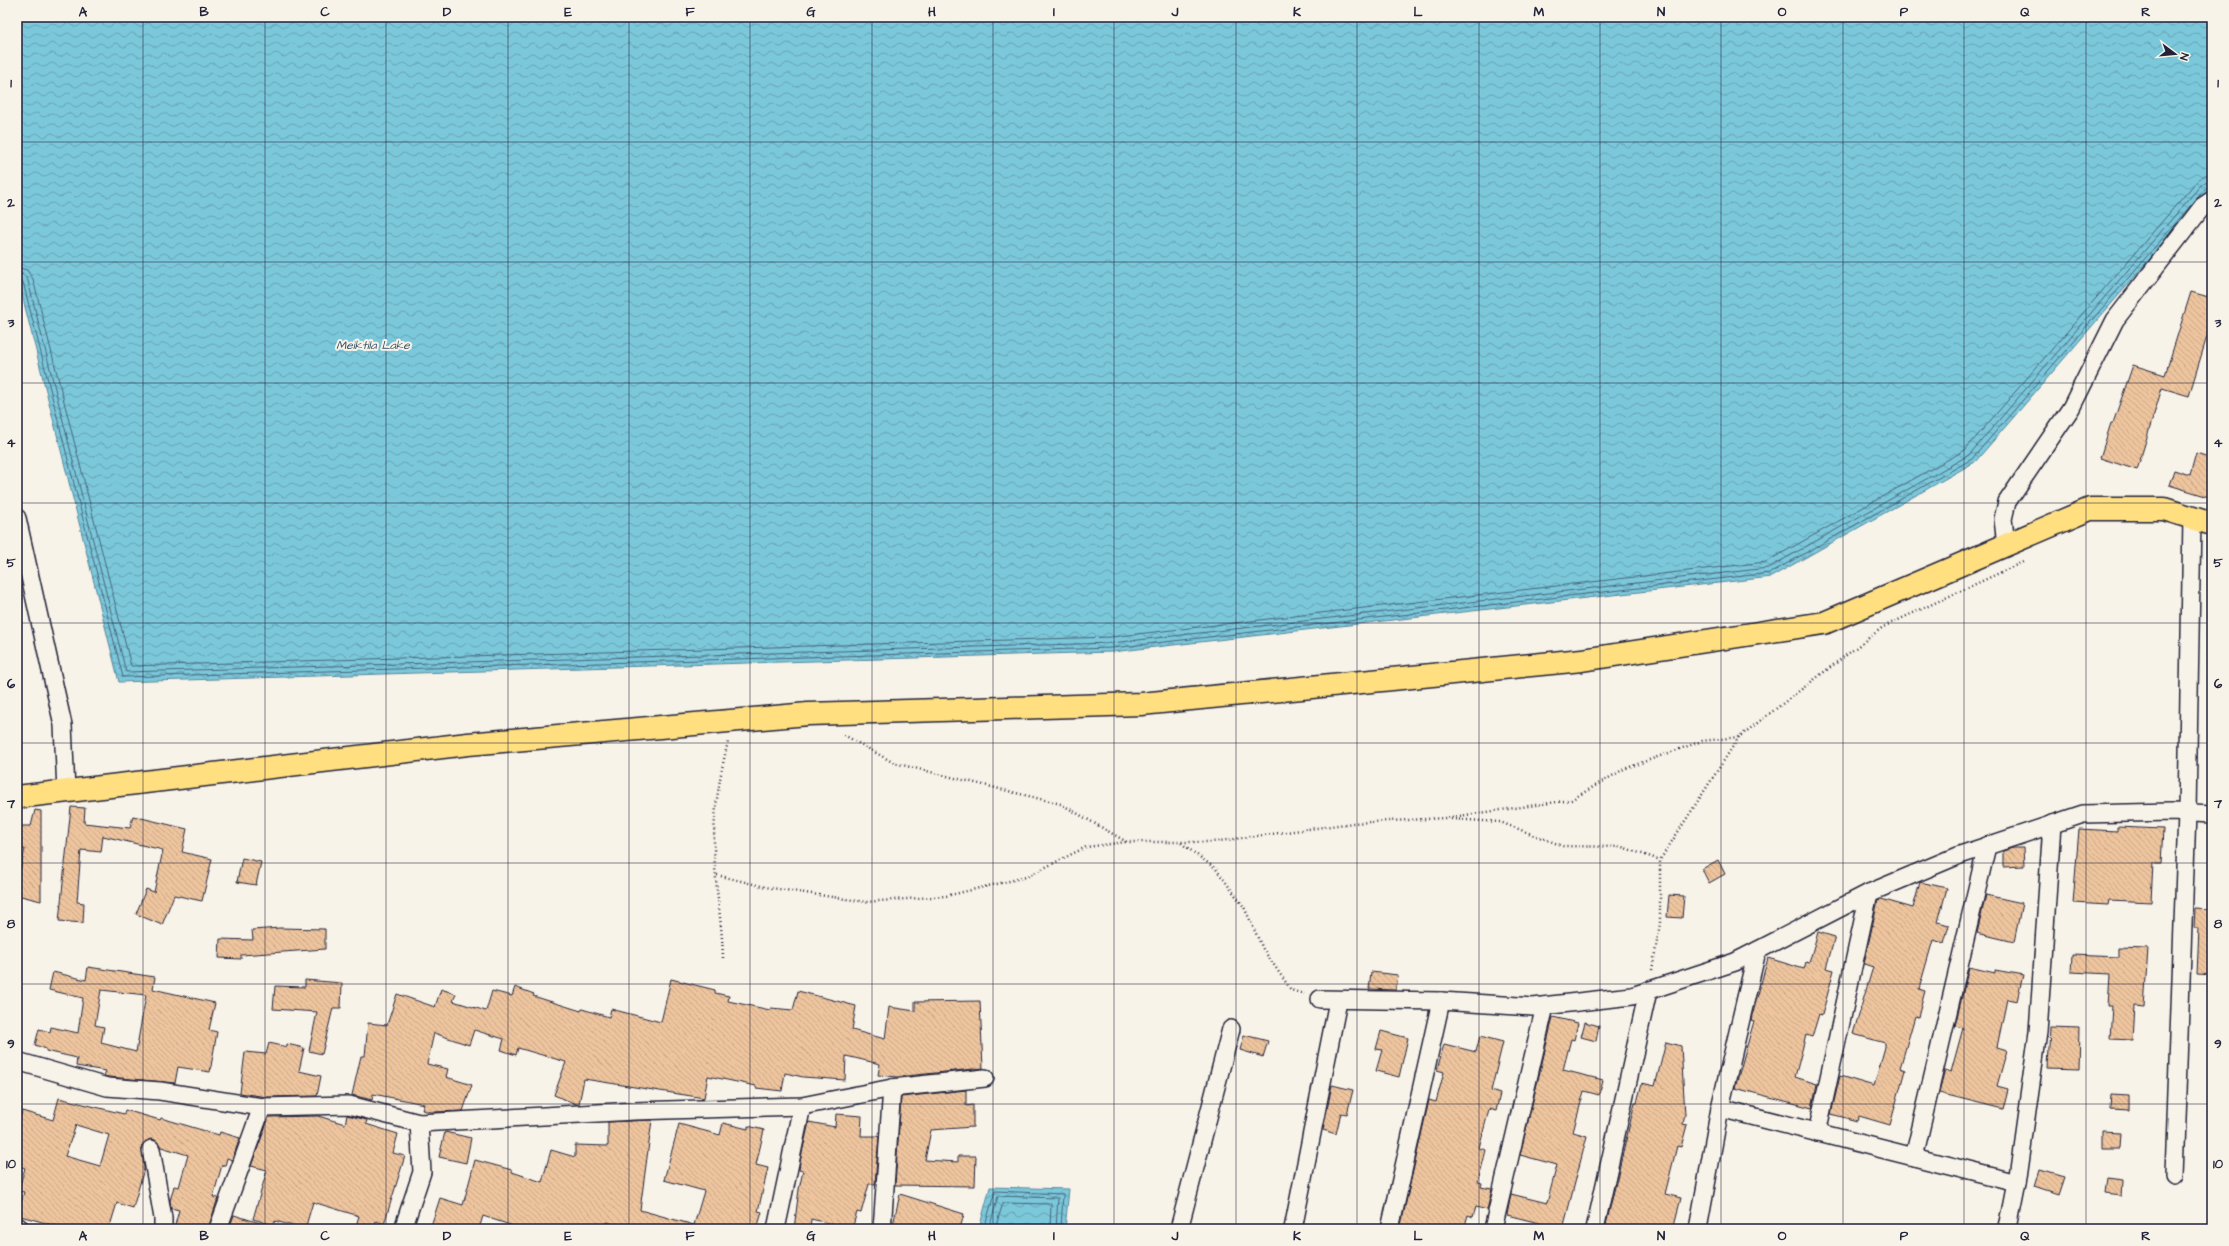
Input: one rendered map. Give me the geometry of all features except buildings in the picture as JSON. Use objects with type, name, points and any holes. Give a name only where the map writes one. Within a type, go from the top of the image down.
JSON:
[{"type":"main road","points":[[17,797],[468,744],[808,714],[1141,704],[1582,660],[1824,623],[2090,509],[2164,509],[2202,521]]},
{"type":"street","points":[[2006,545],[2003,519],[2007,502],[2071,408],[2115,320],[2203,206],[2212,200]]},
{"type":"street","points":[[17,518],[63,725],[66,791]]},
{"type":"street","points":[[2174,1175],[2187,813],[2202,521]]},
{"type":"street","points":[[1320,999],[1338,1001],[1441,1001],[1534,1007],[1632,996],[1735,962],[1870,893],[1987,846],[2083,814],[2212,814]]},
{"type":"street","points":[[2008,1229],[2017,1183],[2038,1032],[2052,824]]},
{"type":"street","points":[[1914,1157],[1987,846]]},
{"type":"street","points":[[1817,1133],[1870,893]]},
{"type":"street","points":[[1698,1229],[1720,1108],[1757,951]]},
{"type":"street","points":[[1595,1229],[1648,991]]},
{"type":"street","points":[[1293,1229],[1338,1001]]},
{"type":"street","points":[[1390,1229],[1441,1001]]},
{"type":"street","points":[[1493,1229],[1545,1006]]},
{"type":"street","points":[[1179,1229],[1231,1029]]},
{"type":"street","points":[[17,1061],[107,1087],[160,1092],[262,1107],[349,1105],[419,1123],[634,1111],[802,1106],[892,1088],[985,1078]]},
{"type":"street","points":[[882,1229],[892,1088]]},
{"type":"street","points":[[776,1229],[802,1106]]},
{"type":"street","points":[[218,1229],[262,1107]]},
{"type":"street","points":[[1720,1108],[2017,1183]]},
{"type":"street","points":[[403,1229],[422,1172],[419,1123]]},
{"type":"street","points":[[151,1149],[164,1218],[163,1229]]},
{"type":"street","points":[[17,1226],[21,1229]]},
{"type":"path","points":[[1648,991],[1660,924],[1660,860],[1739,737],[1883,627],[2028,560]]},
{"type":"path","points":[[723,958],[722,924],[714,842],[721,770],[734,721]]},
{"type":"path","points":[[841,733],[894,763],[1061,804],[1127,842]]},
{"type":"path","points":[[717,875],[764,887],[866,902],[938,897],[1026,877],[1086,847],[1127,842],[1212,842],[1353,823],[1445,818],[1571,800],[1624,769],[1702,742],[1739,737]]},
{"type":"path","points":[[1445,818],[1500,822],[1563,846],[1622,847],[1660,860]]},
{"type":"path","points":[[1180,842],[1216,869],[1244,906],[1263,950],[1291,990],[1320,999]]},
{"type":"water","name":"Meiktila Lake","points":[[17,17],[2212,17],[2212,187],[1975,462],[1771,577],[1112,652],[119,682],[17,275]]},
{"type":"water","points":[[990,1187],[1069,1189],[1065,1229],[979,1229]]}]
